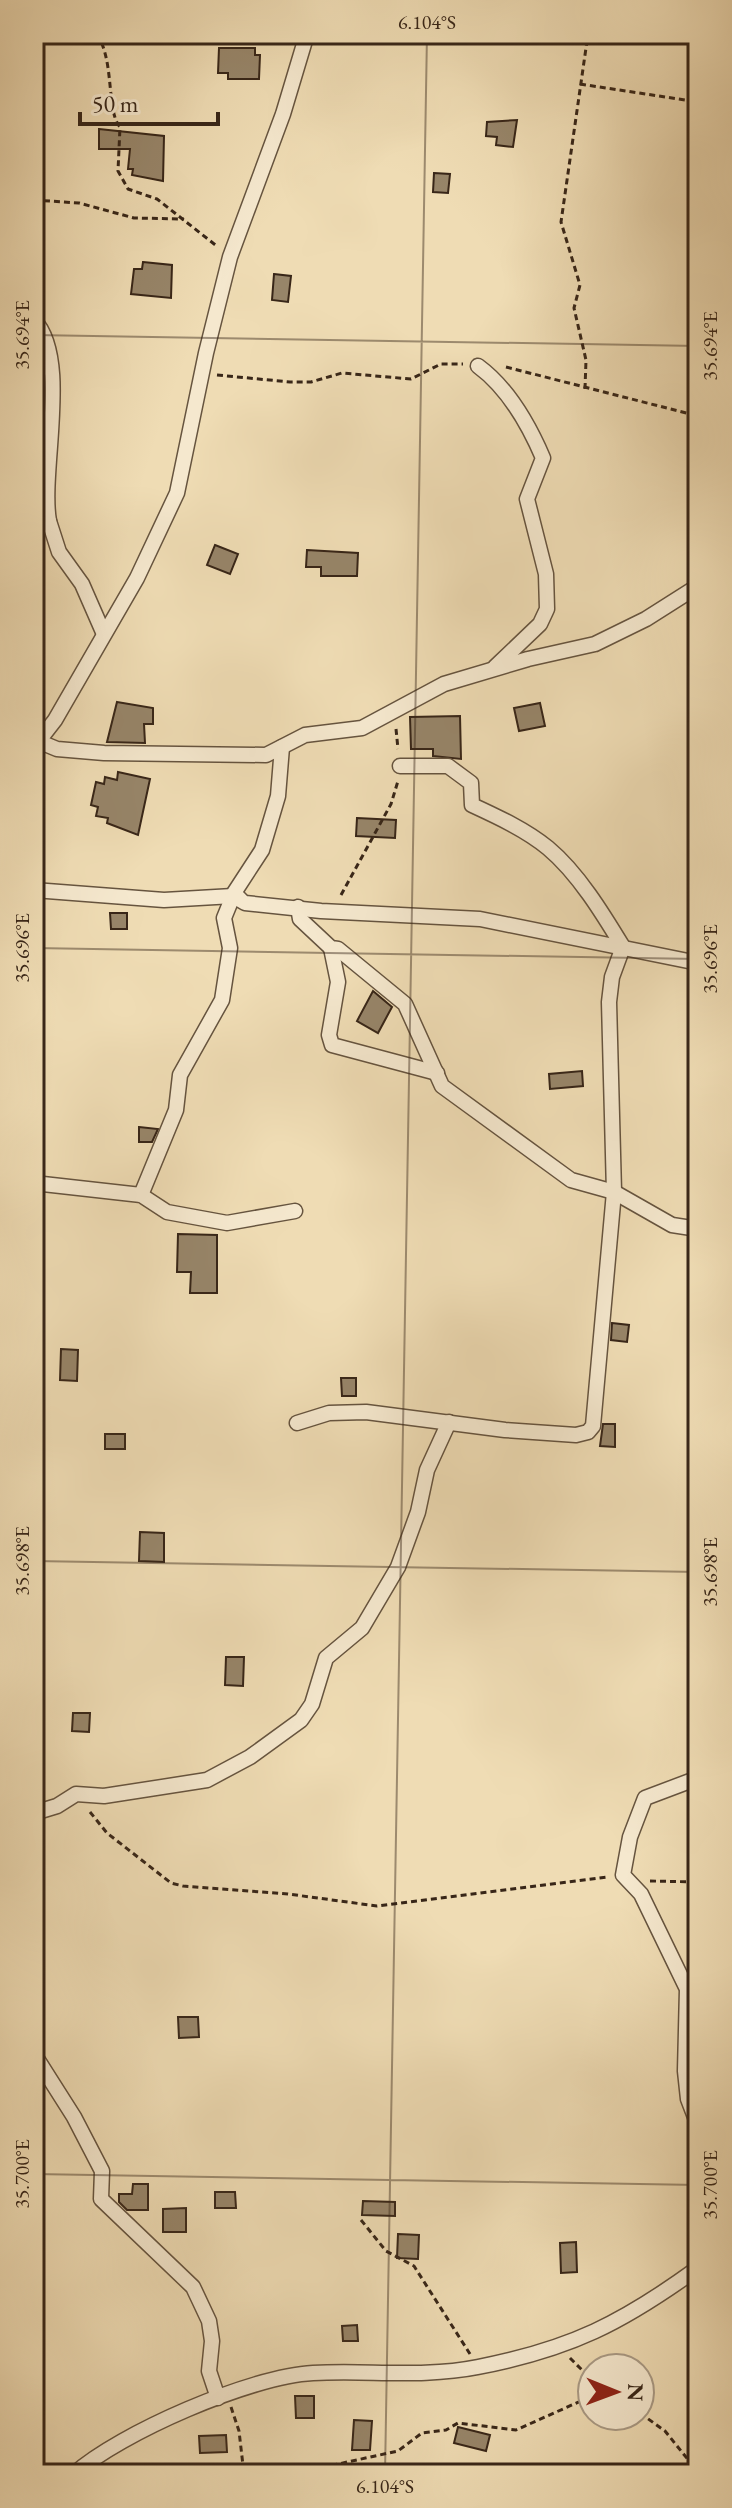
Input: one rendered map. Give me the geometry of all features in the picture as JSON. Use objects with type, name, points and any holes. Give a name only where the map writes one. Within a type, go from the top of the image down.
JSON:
[{"type":"street","points":[[34,39],[41,34]]},
{"type":"street","points":[[307,34],[283,114],[230,257],[201,374],[177,493],[137,578],[37,744],[88,752],[251,757],[282,747],[305,735],[362,728],[395,713],[416,696],[490,671],[595,644],[646,619],[698,586]]},
{"type":"street","points":[[34,320],[48,356],[53,404],[48,454],[49,521],[59,552],[82,584],[103,632]]},
{"type":"street","points":[[478,366],[499,382],[530,428],[543,458],[527,499],[550,593],[540,624],[490,671]]},
{"type":"street","points":[[34,512],[49,521]]},
{"type":"street","points":[[239,900],[234,893],[262,850],[278,796],[282,747]]},
{"type":"street","points":[[400,766],[448,766],[471,783],[472,805],[509,822],[548,848],[605,917],[623,947]]},
{"type":"street","points":[[34,890],[164,900],[239,900],[480,919],[698,963]]},
{"type":"street","points":[[141,1195],[176,1110],[180,1075],[222,1000],[230,948],[224,918],[239,900]]},
{"type":"street","points":[[298,907],[300,919],[331,948],[338,969],[329,1035],[332,1045],[437,1073]]},
{"type":"street","points":[[297,1423],[345,1412],[576,1435],[588,1432],[593,1426],[614,1192],[609,1002],[612,977],[623,947]]},
{"type":"street","points":[[331,948],[338,949],[405,1004],[442,1086],[571,1180],[614,1192],[672,1225],[698,1229]]},
{"type":"street","points":[[34,1183],[141,1195],[167,1212],[227,1223],[295,1211]]},
{"type":"street","points":[[34,1813],[57,1806],[76,1794],[104,1796],[207,1780],[250,1757],[301,1720],[312,1704],[326,1658],[362,1628],[398,1567],[418,1512],[427,1470],[449,1422]]},
{"type":"street","points":[[698,1778],[645,1798],[630,1837],[623,1875],[641,1894],[687,1989],[685,2071],[688,2099],[698,2125]]},
{"type":"street","points":[[34,2054],[74,2117],[102,2171],[101,2199],[193,2287],[211,2329],[209,2371],[222,2396]]},
{"type":"street","points":[[74,2474],[157,2424],[222,2396],[291,2375],[418,2374],[478,2367],[553,2349],[621,2321],[698,2268]]},
{"type":"path","points":[[97,34],[107,58],[112,119],[120,127],[118,171],[128,189],[157,199],[230,257]]},
{"type":"path","points":[[585,389],[586,360],[574,308],[580,285],[561,222],[561,207],[568,193],[588,34]]},
{"type":"path","points":[[580,84],[698,102]]},
{"type":"path","points":[[34,200],[79,203],[134,218],[184,219]]},
{"type":"path","points":[[201,374],[290,382],[311,382],[342,373],[411,379],[449,362],[495,365],[698,416]]},
{"type":"path","points":[[332,909],[396,793],[400,766],[395,713]]},
{"type":"path","points":[[76,1794],[107,1833],[171,1883],[183,1886],[288,1894],[377,1906],[623,1875],[649,1881],[698,1882]]},
{"type":"path","points":[[361,2220],[386,2251],[414,2266],[478,2367]]},
{"type":"path","points":[[553,2349],[565,2354],[576,2365]]},
{"type":"path","points":[[222,2396],[239,2431],[244,2474]]},
{"type":"path","points":[[242,2466],[286,2471],[329,2466],[398,2451],[422,2433],[446,2430],[458,2423],[516,2430],[576,2403]]},
{"type":"path","points":[[656,2425],[665,2431],[698,2472]]},
{"type":"building","points":[[219,48],[255,48],[255,55],[260,55],[259,79],[228,79],[228,73],[218,73]]},
{"type":"building","points":[[517,120],[513,147],[496,145],[497,137],[486,136],[487,122]]},
{"type":"building","points":[[99,129],[164,136],[163,181],[132,175],[133,169],[128,169],[130,149],[99,149]]},
{"type":"building","points":[[434,173],[450,174],[448,193],[433,192]]},
{"type":"building","points":[[143,262],[172,265],[171,298],[131,294],[134,269],[142,269]]},
{"type":"building","points":[[274,274],[291,276],[288,302],[272,300]]},
{"type":"building","points":[[215,545],[238,554],[230,574],[207,565]]},
{"type":"building","points":[[307,550],[358,553],[357,576],[321,576],[321,567],[306,567]]},
{"type":"building","points":[[117,702],[153,708],[153,724],[144,724],[145,743],[107,742]]},
{"type":"building","points":[[540,703],[545,726],[519,731],[514,708]]},
{"type":"building","points":[[460,716],[461,759],[433,756],[433,749],[411,749],[410,717]]},
{"type":"building","points":[[118,772],[150,779],[138,835],[107,823],[108,818],[96,816],[98,807],[91,805],[96,782],[104,784],[105,777],[117,780]]},
{"type":"building","points":[[357,818],[396,820],[395,838],[356,836]]},
{"type":"building","points":[[110,913],[127,913],[127,929],[111,929]]},
{"type":"building","points":[[373,991],[392,1007],[378,1033],[357,1021]]},
{"type":"building","points":[[582,1071],[583,1086],[550,1089],[549,1074]]},
{"type":"building","points":[[139,1127],[158,1129],[152,1142],[139,1142]]},
{"type":"building","points":[[178,1234],[217,1235],[217,1293],[190,1293],[191,1272],[177,1272]]},
{"type":"building","points":[[612,1323],[629,1325],[627,1342],[611,1340]]},
{"type":"building","points":[[61,1349],[78,1350],[77,1381],[60,1380]]},
{"type":"building","points":[[341,1378],[356,1378],[356,1396],[342,1396]]},
{"type":"building","points":[[603,1424],[615,1424],[615,1447],[600,1446]]},
{"type":"building","points":[[105,1434],[125,1434],[125,1449],[105,1449]]},
{"type":"building","points":[[140,1532],[164,1533],[164,1562],[139,1561]]},
{"type":"building","points":[[226,1657],[244,1657],[243,1686],[225,1685]]},
{"type":"building","points":[[73,1713],[90,1713],[89,1732],[72,1731]]},
{"type":"building","points":[[178,2017],[198,2017],[199,2037],[179,2038]]},
{"type":"building","points":[[133,2184],[148,2184],[148,2210],[127,2210],[119,2202],[119,2194],[132,2194]]},
{"type":"building","points":[[215,2192],[235,2192],[236,2208],[215,2208]]},
{"type":"building","points":[[363,2201],[395,2202],[395,2216],[362,2215]]},
{"type":"building","points":[[186,2208],[186,2232],[163,2232],[163,2209]]},
{"type":"building","points":[[398,2234],[419,2235],[418,2259],[397,2258]]},
{"type":"building","points":[[576,2242],[577,2272],[561,2273],[560,2243]]},
{"type":"building","points":[[357,2325],[358,2341],[343,2341],[342,2326]]},
{"type":"building","points":[[295,2396],[314,2396],[314,2418],[296,2418]]},
{"type":"building","points":[[354,2420],[372,2421],[370,2450],[352,2450]]},
{"type":"building","points":[[458,2427],[490,2435],[486,2451],[454,2443]]},
{"type":"building","points":[[226,2435],[227,2452],[200,2453],[199,2436]]}]
